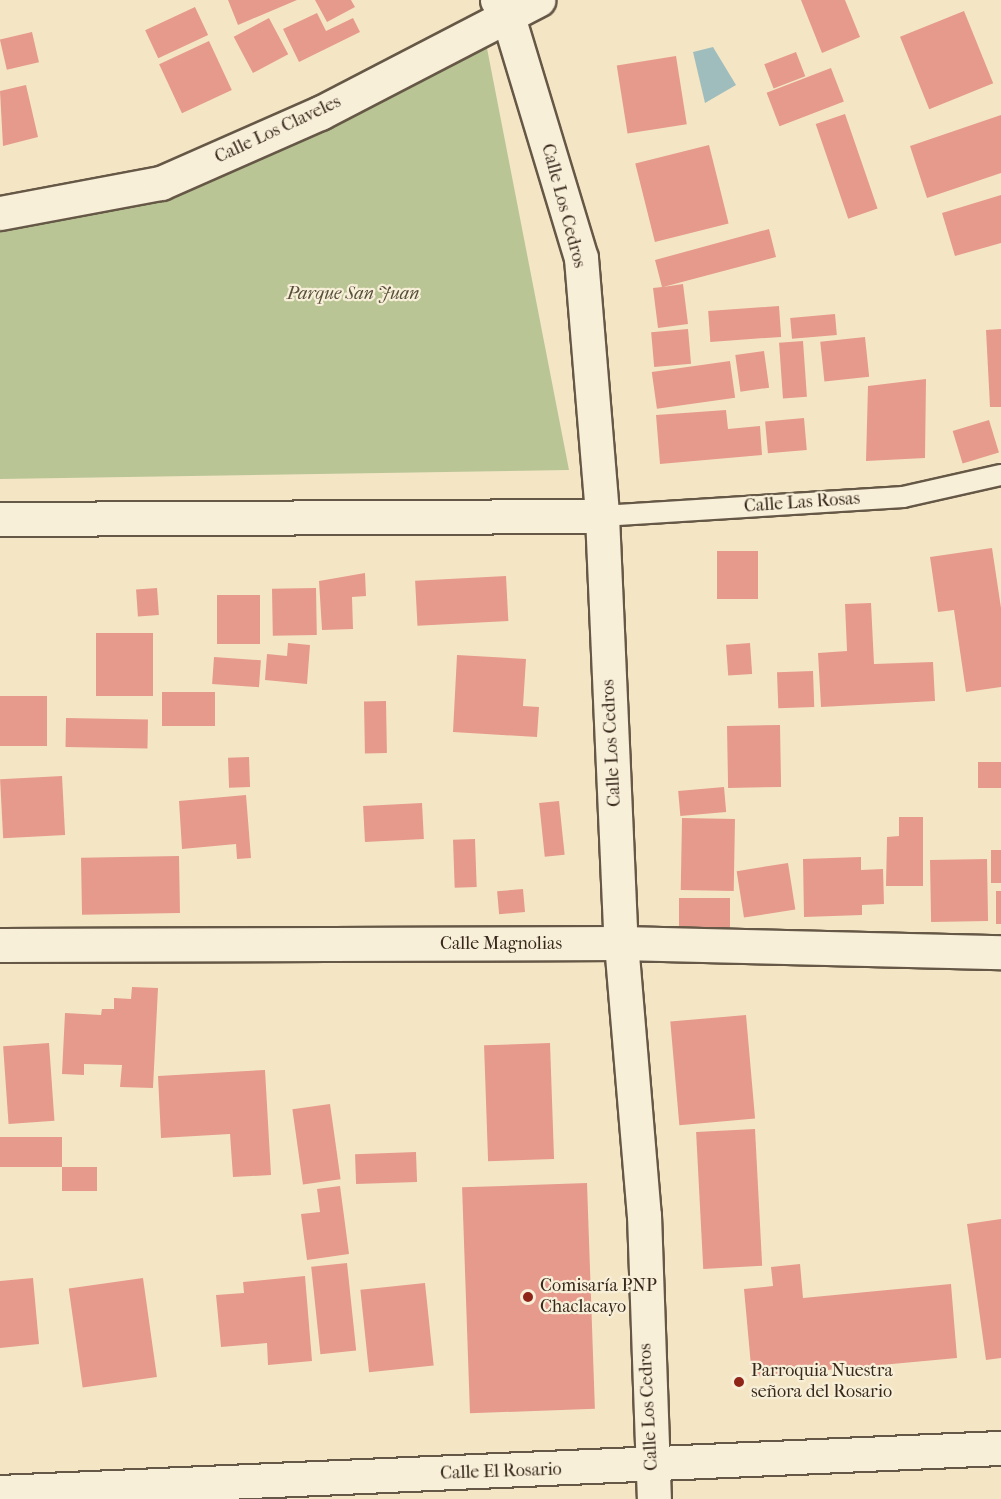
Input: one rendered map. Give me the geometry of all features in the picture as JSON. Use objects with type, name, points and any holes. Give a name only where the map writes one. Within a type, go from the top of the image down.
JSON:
[{"type":"street","name":"Calle Los Claveles","points":[[0,213],[161,183],[320,113],[502,6],[538,0]]},
{"type":"street","name":"Calle Los Cedros","points":[[502,6],[581,258],[602,516],[621,943],[644,1215],[654,1499]]},
{"type":"street","points":[[0,519],[602,516]]},
{"type":"street","name":"Calle Magnolias","points":[[0,945],[621,943],[1001,952]]},
{"type":"street","name":"Calle El Rosario","points":[[0,1491],[652,1466],[1001,1448]]},
{"type":"lane","name":"Calle Las Rosas","points":[[602,516],[903,497],[1001,475]]},
{"type":"green space","name":"Parque San Juan","points":[[486,43],[569,470],[0,479],[0,198],[163,181]]},
{"type":"water","points":[[713,47],[736,85],[705,103],[693,52]]},
{"type":"building","points":[[228,0],[297,0],[238,25]]},
{"type":"building","points":[[315,0],[351,0],[355,7],[327,22]]},
{"type":"building","points":[[801,0],[845,0],[860,37],[822,53]]},
{"type":"building","points":[[195,7],[208,35],[158,58],[145,30]]},
{"type":"building","points":[[964,11],[993,83],[929,109],[900,37]]},
{"type":"building","points":[[317,13],[326,31],[353,18],[360,32],[299,62],[283,29]]},
{"type":"building","points":[[269,18],[288,54],[253,73],[234,37]]},
{"type":"building","points":[[32,32],[39,62],[7,70],[0,39]]},
{"type":"building","points":[[209,41],[232,90],[182,113],[159,64]]},
{"type":"building","points":[[796,52],[805,76],[774,88],[764,64]]},
{"type":"building","points":[[676,56],[687,124],[628,134],[617,65]]},
{"type":"building","points":[[831,68],[844,102],[779,126],[767,93]]},
{"type":"building","points":[[26,85],[38,137],[3,146],[0,91]]},
{"type":"building","points":[[845,114],[878,209],[848,219],[816,124]]},
{"type":"building","points":[[1001,115],[1001,173],[927,198],[910,146]]},
{"type":"building","points":[[709,145],[729,224],[655,242],[635,163]]},
{"type":"building","points":[[1001,195],[1001,243],[955,256],[942,213]]},
{"type":"building","points":[[769,229],[776,257],[663,287],[683,284],[688,324],[658,328],[653,288],[662,287],[655,260]]},
{"type":"building","points":[[779,306],[781,337],[710,342],[708,311]]},
{"type":"building","points":[[835,314],[837,335],[792,339],[790,318]]},
{"type":"building","points":[[688,329],[691,364],[654,367],[651,332]]},
{"type":"building","points":[[1001,329],[1001,407],[990,407],[986,330]]},
{"type":"building","points":[[865,337],[869,377],[824,381],[820,342]]},
{"type":"building","points":[[803,341],[807,397],[783,399],[779,343]]},
{"type":"building","points":[[764,351],[769,388],[740,392],[735,355]]},
{"type":"building","points":[[730,361],[735,398],[657,409],[652,372]]},
{"type":"building","points":[[926,379],[925,458],[866,461],[868,386]]},
{"type":"building","points":[[726,410],[728,429],[760,426],[762,455],[660,464],[656,415]]},
{"type":"building","points":[[804,418],[807,450],[768,453],[765,421]]},
{"type":"building","points":[[989,420],[999,453],[963,464],[953,431]]},
{"type":"building","points":[[992,548],[1001,608],[1001,687],[966,692],[954,610],[938,612],[930,557]]},
{"type":"building","points":[[717,551],[758,551],[758,599],[717,599]]},
{"type":"building","points":[[365,573],[366,596],[352,597],[353,629],[322,630],[319,581]]},
{"type":"building","points":[[506,576],[508,621],[417,626],[415,581]]},
{"type":"building","points":[[157,588],[159,615],[138,616],[136,589]]},
{"type":"building","points":[[316,588],[317,635],[273,636],[272,589]]},
{"type":"building","points":[[217,595],[260,595],[260,644],[217,644]]},
{"type":"building","points":[[871,603],[874,664],[933,662],[935,701],[821,707],[818,653],[847,651],[845,604]]},
{"type":"building","points":[[96,633],[153,633],[153,696],[96,696]]},
{"type":"building","points":[[288,643],[310,645],[307,684],[265,680],[267,654],[287,656]]},
{"type":"building","points":[[750,643],[752,674],[728,676],[726,645]]},
{"type":"building","points":[[457,655],[526,659],[523,706],[539,707],[537,737],[453,732]]},
{"type":"building","points":[[214,657],[261,660],[259,687],[212,684]]},
{"type":"building","points":[[813,671],[814,707],[778,708],[777,672]]},
{"type":"building","points":[[162,692],[215,692],[215,726],[162,726]]},
{"type":"building","points":[[0,696],[47,696],[47,746],[0,746]]},
{"type":"building","points":[[364,701],[386,701],[387,753],[365,753]]},
{"type":"building","points":[[66,718],[148,719],[147,748],[65,747]]},
{"type":"building","points":[[780,725],[781,787],[728,788],[727,726]]},
{"type":"building","points":[[249,757],[250,787],[229,788],[228,758]]},
{"type":"building","points":[[978,762],[1001,762],[1001,788],[978,788]]},
{"type":"building","points":[[62,776],[65,835],[3,838],[0,779]]},
{"type":"building","points":[[724,787],[726,812],[680,816],[678,791]]},
{"type":"building","points":[[246,795],[251,858],[237,859],[236,844],[182,849],[179,801]]},
{"type":"building","points":[[559,801],[565,855],[545,857],[539,803]]},
{"type":"building","points":[[422,803],[424,839],[365,842],[363,806]]},
{"type":"building","points":[[899,817],[923,817],[923,886],[886,886],[887,837],[899,836]]},
{"type":"building","points":[[682,818],[735,819],[734,891],[681,890]]},
{"type":"building","points":[[475,839],[477,887],[455,888],[453,840]]},
{"type":"building","points":[[991,850],[1001,850],[1001,883],[991,883]]},
{"type":"building","points":[[179,856],[180,913],[82,915],[81,858]]},
{"type":"building","points":[[861,857],[861,870],[883,869],[884,904],[862,905],[862,915],[804,917],[803,859]]},
{"type":"building","points":[[987,859],[988,921],[931,922],[930,860]]},
{"type":"building","points":[[788,863],[795,909],[744,918],[737,871]]},
{"type":"building","points":[[523,889],[525,912],[499,914],[497,891]]},
{"type":"building","points":[[996,891],[1001,891],[1001,924],[996,924]]},
{"type":"building","points":[[679,898],[730,898],[730,930],[679,930]]},
{"type":"building","points":[[132,987],[158,988],[153,1088],[120,1087],[122,1065],[84,1064],[84,1075],[62,1074],[65,1013],[101,1015],[102,1009],[114,1009],[114,998],[131,999]]},
{"type":"building","points":[[746,1015],[755,1119],[679,1125],[670,1022]]},
{"type":"building","points":[[49,1043],[54,1121],[9,1124],[3,1046]]},
{"type":"building","points":[[550,1043],[554,1159],[488,1161],[484,1045]]},
{"type":"building","points":[[265,1070],[271,1175],[233,1177],[230,1134],[161,1138],[158,1076]]},
{"type":"building","points":[[330,1104],[341,1179],[303,1185],[292,1109]]},
{"type":"building","points":[[755,1129],[762,1266],[703,1269],[696,1132]]},
{"type":"building","points":[[0,1137],[62,1137],[62,1167],[0,1167]]},
{"type":"building","points":[[416,1152],[417,1182],[356,1184],[355,1154]]},
{"type":"building","points":[[62,1167],[97,1167],[97,1191],[62,1191]]},
{"type":"building","name":"Comisaría PNP Chaclacayo","points":[[587,1183],[595,1409],[470,1413],[462,1187]]},
{"type":"building","points":[[340,1186],[349,1254],[307,1260],[301,1214],[320,1212],[317,1189]]},
{"type":"building","points":[[1001,1219],[1001,1358],[986,1360],[967,1224]]},
{"type":"building","points":[[347,1263],[356,1351],[320,1354],[311,1267]]},
{"type":"building","points":[[800,1264],[803,1298],[951,1284],[957,1358],[752,1377],[744,1289],[773,1286],[771,1267]]},
{"type":"building","points":[[305,1276],[312,1361],[268,1365],[267,1343],[221,1347],[216,1295],[244,1293],[243,1282]]},
{"type":"building","points":[[33,1278],[39,1344],[0,1348],[0,1281]]},
{"type":"building","points":[[143,1278],[157,1377],[83,1387],[69,1288]]},
{"type":"building","points":[[425,1283],[434,1366],[369,1372],[360,1290]]},
{"type":"place","name":"Comisaría PNP Chaclacayo","points":[[528,1297]]},
{"type":"place","name":"Parroquia Nuestra señora del Rosario","points":[[739,1382]]}]
